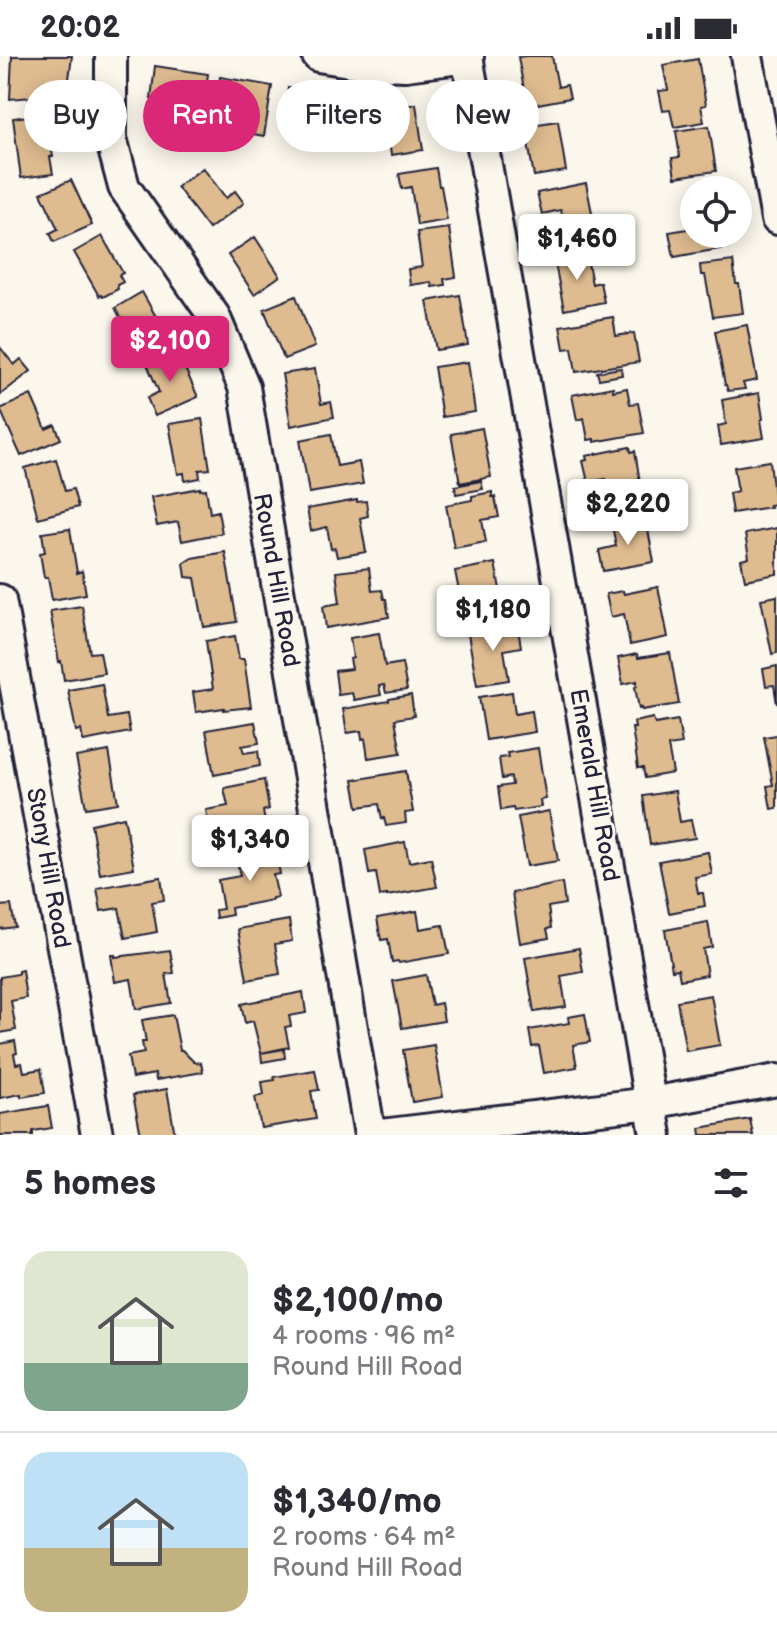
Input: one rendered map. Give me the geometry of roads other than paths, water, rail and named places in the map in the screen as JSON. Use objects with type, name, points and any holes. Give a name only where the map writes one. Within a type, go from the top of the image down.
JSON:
[{"type":"street","name":"Round Hill Road","points":[[111,56],[111,138],[124,187],[214,316],[244,387],[370,1135]]},
{"type":"street","points":[[318,56],[362,63],[405,65],[468,56]]},
{"type":"street","name":"Emerald Hill Road","points":[[468,56],[656,1135]]},
{"type":"street","points":[[747,56],[773,178],[777,219]]},
{"type":"street","name":"Stony Hill Road","points":[[0,600],[97,1135]]},
{"type":"street","points":[[381,1135],[651,1103],[777,1080]]}]
